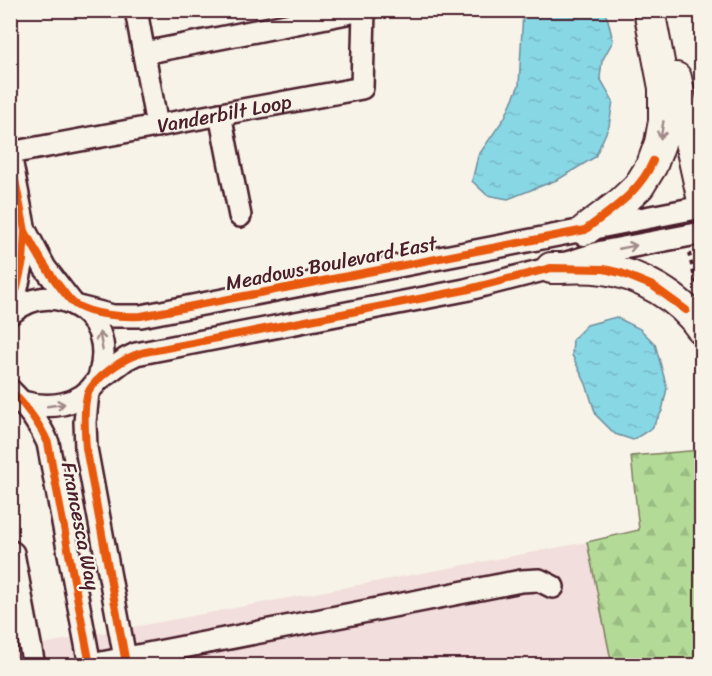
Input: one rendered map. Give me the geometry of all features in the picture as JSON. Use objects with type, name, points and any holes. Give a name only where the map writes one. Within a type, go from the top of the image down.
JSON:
[{"type":"highway","points":[[585,230],[621,203],[639,186],[652,165],[660,143],[664,88],[649,10]]},
{"type":"highway","points":[[662,10],[702,196]]},
{"type":"highway","points":[[551,268],[604,269],[637,279],[653,286],[678,303],[702,329]]},
{"type":"street","points":[[136,10],[157,126]]},
{"type":"street","points":[[144,53],[363,10]]},
{"type":"street","name":"Vanderbilt Loop","points":[[10,153],[362,88],[363,10]]},
{"type":"street","points":[[220,114],[240,216]]},
{"type":"street","points":[[10,153],[25,231],[45,268],[78,306]]},
{"type":"street","name":"Meadows Boulevard East","points":[[10,314],[21,305],[42,298],[53,298],[113,316],[141,316],[702,207]]},
{"type":"street","points":[[10,305],[22,268],[25,231]]},
{"type":"street","points":[[16,396],[42,406],[55,406],[78,399],[126,359],[136,354],[465,290],[602,252],[702,233]]},
{"type":"street","name":"Francesca Way","points":[[78,306],[94,322],[100,332],[103,356],[85,422],[86,448],[125,658]]},
{"type":"street","name":"Francesca Way","points":[[16,396],[37,421],[48,443],[88,665]]},
{"type":"street","points":[[10,550],[13,553],[34,666]]},
{"type":"street","points":[[88,665],[521,581],[539,580],[553,587]]},
{"type":"path","points":[[689,250],[697,290]]},
{"type":"shaded area","points":[[587,542],[612,665],[11,666],[11,650]]},
{"type":"green space","points":[[701,450],[701,665],[612,665],[587,542],[639,530],[631,456]]},
{"type":"water","points":[[523,11],[604,11],[613,41],[602,61],[600,78],[613,101],[609,126],[595,157],[559,179],[508,199],[487,195],[472,181],[478,156],[505,117],[519,85]]},
{"type":"water","points":[[616,317],[640,329],[655,344],[667,388],[662,411],[652,428],[633,440],[615,434],[596,415],[586,384],[572,355],[573,339],[587,325]]},
{"type":"cycle path","points":[[10,154],[25,231],[23,261],[17,288],[10,305]]},
{"type":"cycle path","points":[[25,231],[47,269],[74,304],[99,313],[141,316],[585,230],[615,208],[633,191],[653,161]]},
{"type":"cycle path","points":[[125,658],[86,448],[87,396],[92,386],[109,370],[136,355],[147,352],[465,290],[551,268],[604,269],[621,273],[653,286],[686,310]]},
{"type":"cycle path","points":[[10,390],[32,415],[48,443],[90,665]]}]
